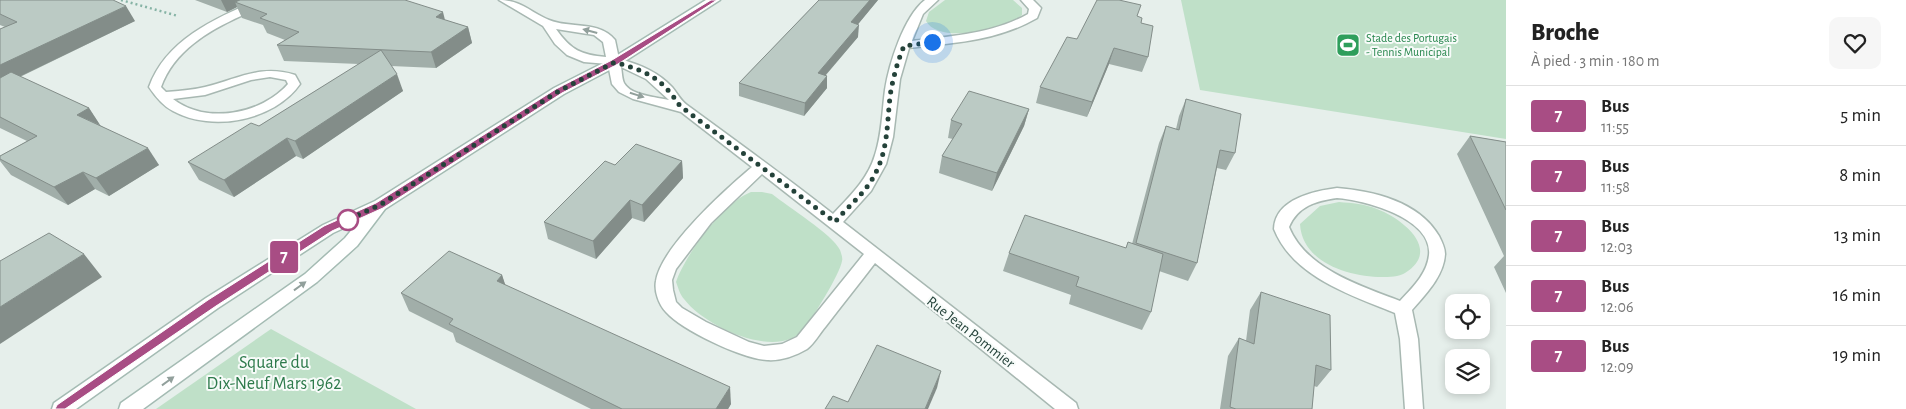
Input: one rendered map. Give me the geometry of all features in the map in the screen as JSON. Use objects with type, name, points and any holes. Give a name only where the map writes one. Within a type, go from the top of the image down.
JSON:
[{"type":"street","points":[[163,96],[205,91],[244,79],[271,74],[284,75],[291,78],[294,84],[288,94],[275,103],[254,111],[231,116],[197,114],[181,110],[170,104],[155,87],[157,74],[169,58],[215,25],[266,0]]},
{"type":"street","name":"Rue Jean Pommier","points":[[505,0],[547,24],[597,32],[609,40],[618,84],[622,89],[637,95],[680,106]]},
{"type":"street","points":[[61,409],[212,303],[320,234],[380,205],[559,91],[615,62],[714,0]]},
{"type":"street","points":[[835,222],[870,184],[880,163],[888,134],[891,91],[897,63],[914,19],[922,6],[932,0]]},
{"type":"street","points":[[904,46],[968,38],[1019,25],[1033,16],[1035,8],[1027,0]]},
{"type":"street","name":"Rue Jean Pommier","points":[[547,24],[560,42],[577,56],[615,62],[646,72],[658,80],[680,106],[835,222],[1069,409]]},
{"type":"street","points":[[762,166],[742,182],[698,229],[670,264],[664,280],[665,295],[671,307],[682,317],[748,351],[766,354],[787,351],[803,342],[873,254]]},
{"type":"street","points":[[1403,309],[1372,297],[1306,262],[1287,241],[1282,227],[1287,214],[1312,197],[1342,194],[1380,200],[1400,208],[1418,221],[1432,236],[1437,253],[1430,275],[1403,309],[1408,339],[1414,409]]},
{"type":"street","points":[[128,409],[311,278],[351,242],[380,205]]},
{"type":"path","points":[[121,0],[215,25]]},
{"type":"green space","points":[[945,0],[1013,0],[1022,8],[1022,15],[1002,25],[988,29],[973,32],[944,32],[933,28],[926,21],[929,12]]},
{"type":"green space","name":"Stade des Portugais - Tennis Municipal","points":[[1181,0],[1506,0],[1506,139],[1200,90]]},
{"type":"green space","points":[[751,192],[772,194],[828,236],[840,250],[842,256],[840,267],[831,286],[803,330],[795,337],[777,342],[748,338],[718,326],[693,308],[680,293],[676,282],[688,258],[707,231],[729,206]]},
{"type":"green space","points":[[1339,202],[1354,203],[1377,209],[1398,220],[1415,236],[1419,245],[1420,255],[1415,264],[1400,275],[1388,277],[1369,276],[1343,271],[1318,258],[1309,249],[1303,237],[1300,224],[1320,206]]},
{"type":"green space","name":"Square du Dix-Neuf Mars 1962","points":[[271,329],[416,409],[156,409]]},
{"type":"building","points":[[0,0],[113,0],[126,6],[0,65],[0,29],[17,22],[0,14]]},
{"type":"building","points":[[240,0],[405,0],[443,12],[436,17],[468,27],[431,52],[277,45],[299,32],[260,18],[267,14],[235,2]]},
{"type":"building","points":[[819,0],[870,0],[851,22],[859,25],[818,73],[827,76],[805,103],[739,83]]},
{"type":"building","points":[[1097,0],[1119,0],[1141,5],[1137,16],[1142,18],[1141,23],[1153,26],[1148,57],[1114,48],[1092,102],[1040,87],[1067,37],[1077,39]]},
{"type":"building","points":[[381,50],[397,74],[295,141],[287,138],[224,180],[188,162],[251,123],[259,126]]},
{"type":"building","points":[[11,72],[89,108],[77,115],[148,148],[96,178],[83,172],[54,187],[0,159],[0,156],[37,136],[0,117],[0,78]]},
{"type":"building","points":[[969,91],[1029,109],[997,173],[942,156],[962,124],[951,120]]},
{"type":"building","points":[[1186,99],[1241,114],[1235,153],[1220,150],[1197,263],[1136,243],[1166,126],[1179,130]]},
{"type":"building","points":[[1470,136],[1506,142],[1506,210]]},
{"type":"building","points":[[636,144],[682,161],[642,205],[630,200],[593,241],[544,222],[605,161],[615,165]]},
{"type":"building","points":[[1025,215],[1126,248],[1128,242],[1163,254],[1151,312],[1076,286],[1079,277],[1009,253]]},
{"type":"building","points":[[49,233],[84,254],[0,307],[0,261]]},
{"type":"building","points":[[449,251],[502,275],[497,281],[730,387],[716,409],[622,409],[449,324],[453,319],[401,293]]},
{"type":"building","points":[[1261,292],[1330,315],[1331,370],[1316,365],[1312,409],[1236,409],[1230,407],[1239,338],[1254,344]]},
{"type":"building","points":[[877,345],[941,371],[925,409],[825,409],[833,396],[848,402]]},
{"type":"bus line","name":"7","points":[[61,409],[212,303],[328,229],[380,205],[559,91],[615,62],[714,0]]},
{"type":"place","name":"Stade des Portugais - Tennis Municipal","points":[[1348,45]]},
{"type":"route","points":[[348,220],[345,221],[380,205],[559,91],[615,62],[646,72],[658,80],[680,106],[835,222],[870,184],[880,163],[888,134],[891,91],[897,63],[904,46],[932,42]]}]
